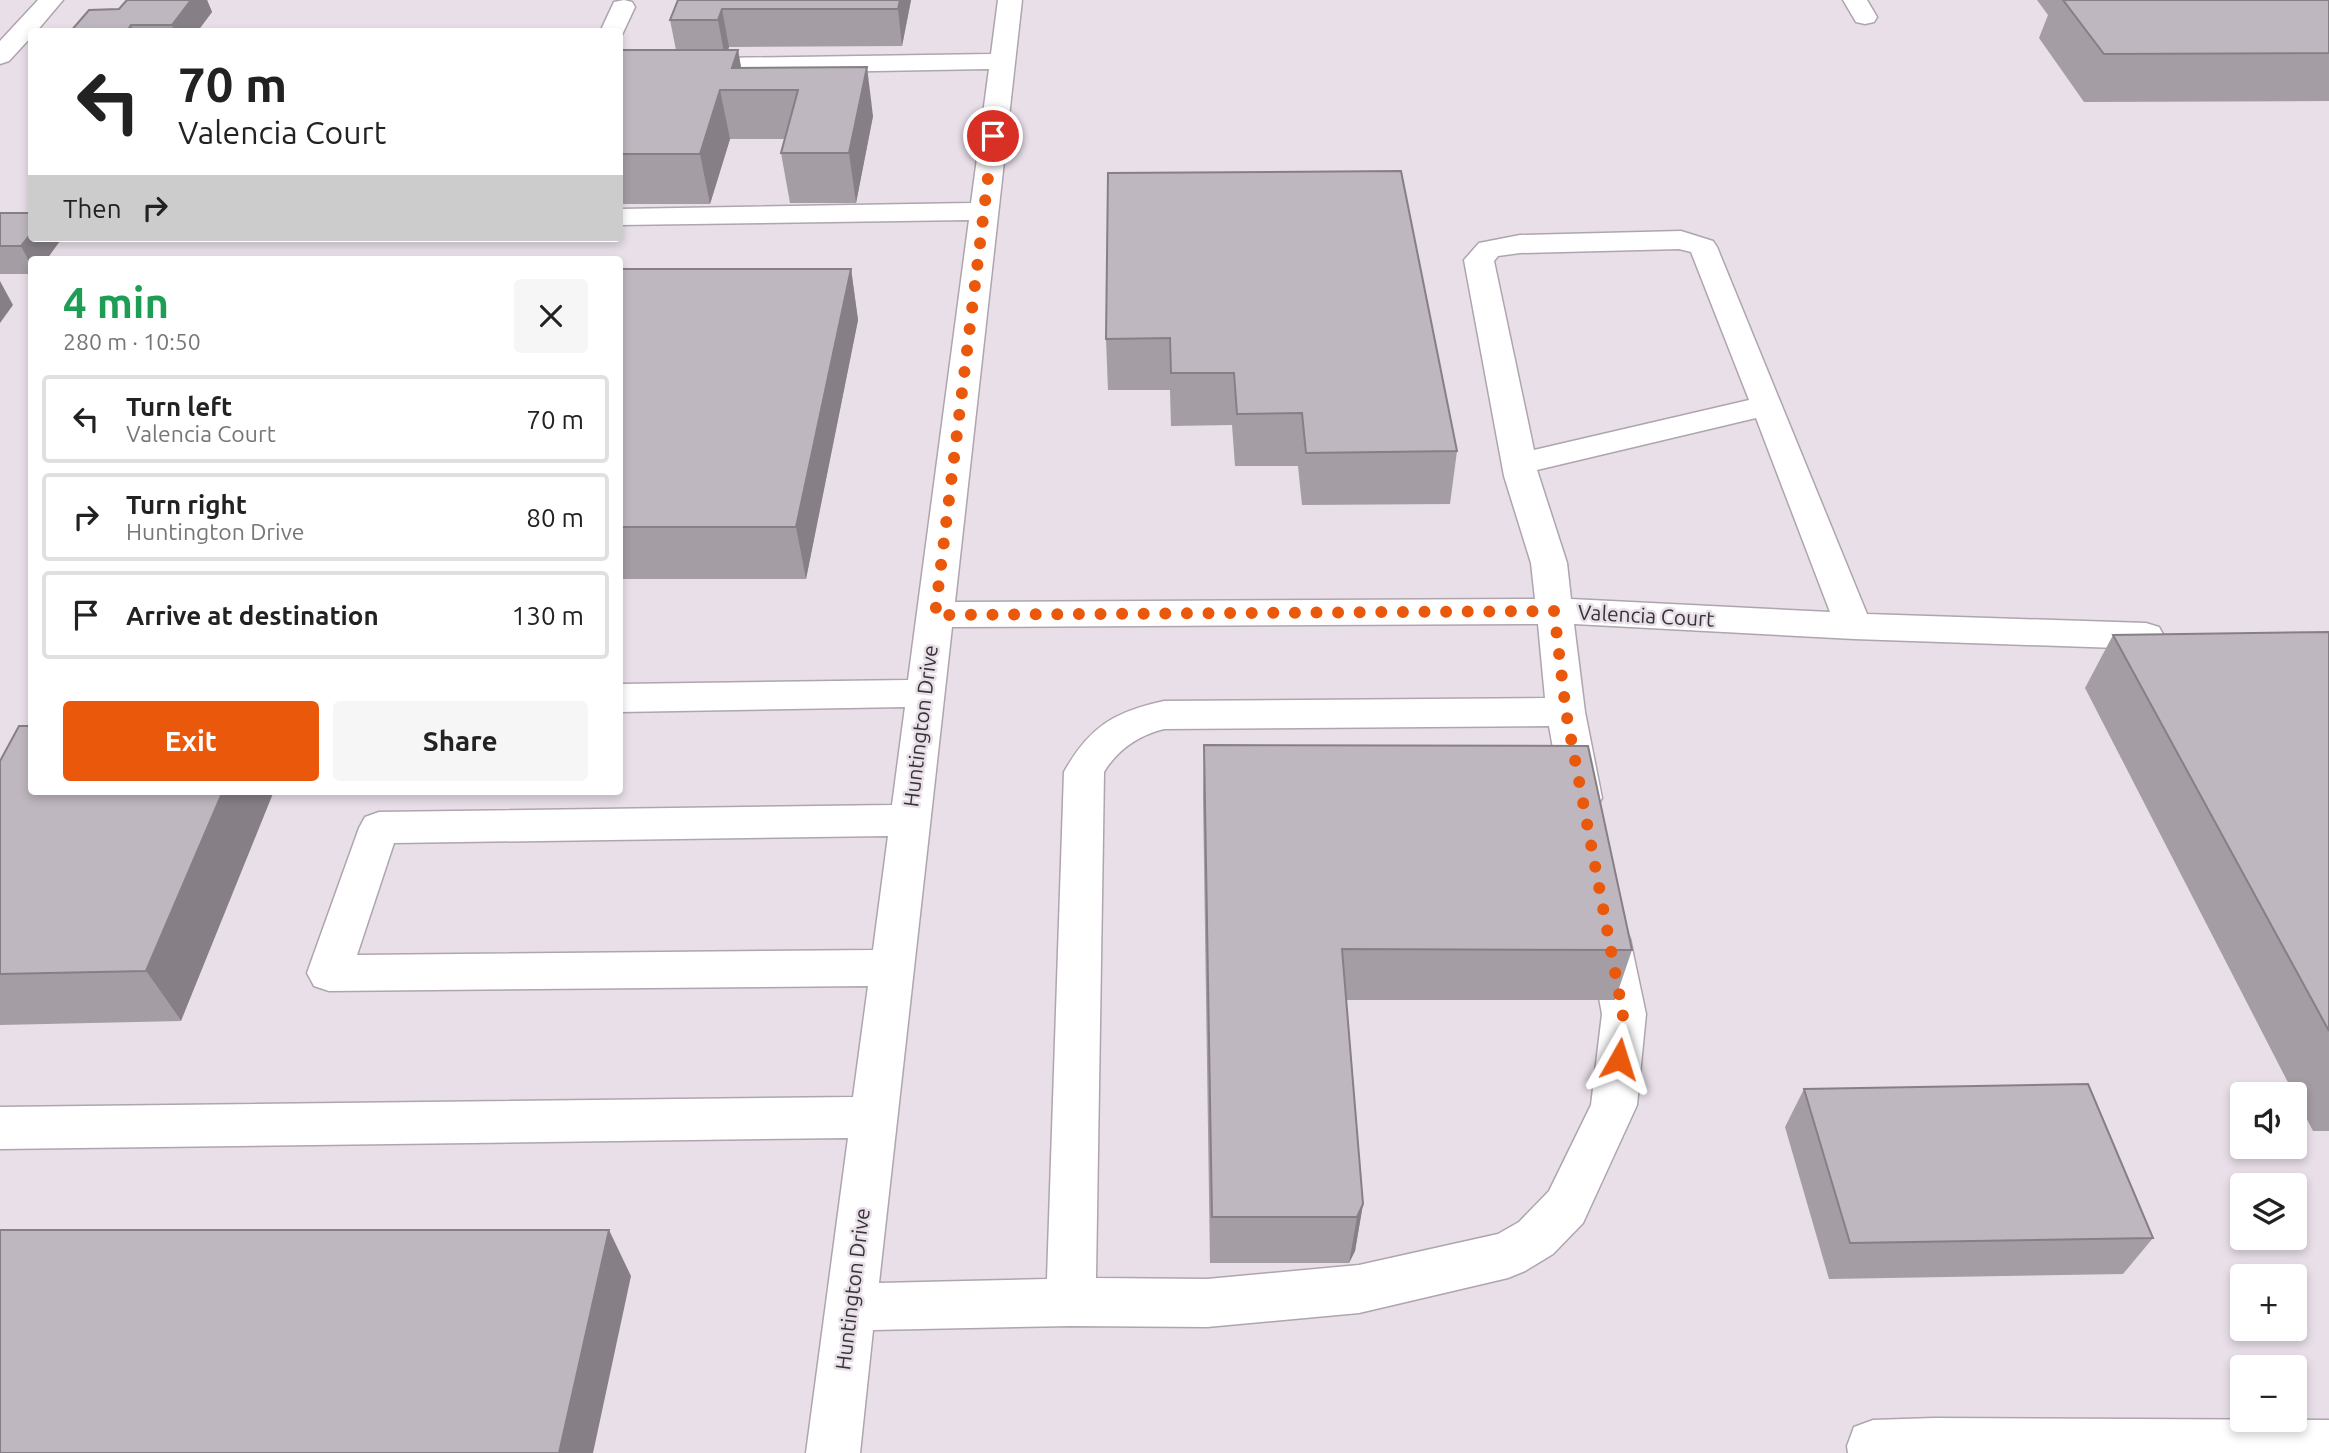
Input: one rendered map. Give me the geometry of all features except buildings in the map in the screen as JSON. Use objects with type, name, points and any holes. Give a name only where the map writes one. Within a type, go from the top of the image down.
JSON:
[{"type":"street","points":[[0,56],[51,0]]},
{"type":"street","name":"Huntington Drive","points":[[833,1453],[1010,0]]},
{"type":"street","points":[[614,28],[623,7]]},
{"type":"street","points":[[623,63],[654,67],[1003,61]]},
{"type":"street","points":[[623,217],[984,211]]},
{"type":"street","points":[[1589,836],[1566,712],[1549,564],[1521,476],[1479,260],[1489,249],[1520,244],[1681,240],[1703,247],[1853,626]]},
{"type":"street","points":[[1520,464],[1767,406]]},
{"type":"street","name":"Valencia Court","points":[[935,615],[1554,611],[1853,626],[2146,636]]},
{"type":"street","points":[[623,698],[926,693]]},
{"type":"street","points":[[1071,1302],[1084,772],[1090,758],[1122,730],[1140,719],[1164,715],[1566,712]]},
{"type":"street","points":[[892,968],[329,973],[379,828],[910,820]]},
{"type":"street","points":[[851,1307],[1071,1302],[1207,1303],[1359,1289],[1508,1255],[1536,1238],[1566,1207],[1614,1105],[1623,1014],[1602,904]]},
{"type":"street","points":[[0,1128],[874,1117]]},
{"type":"street","points":[[1875,1453],[1873,1446],[1934,1444],[2257,1449],[2329,1446]]},
{"type":"route","points":[[993,136],[935,615],[1554,611],[1566,712],[1623,1014],[1619,1059]]}]
